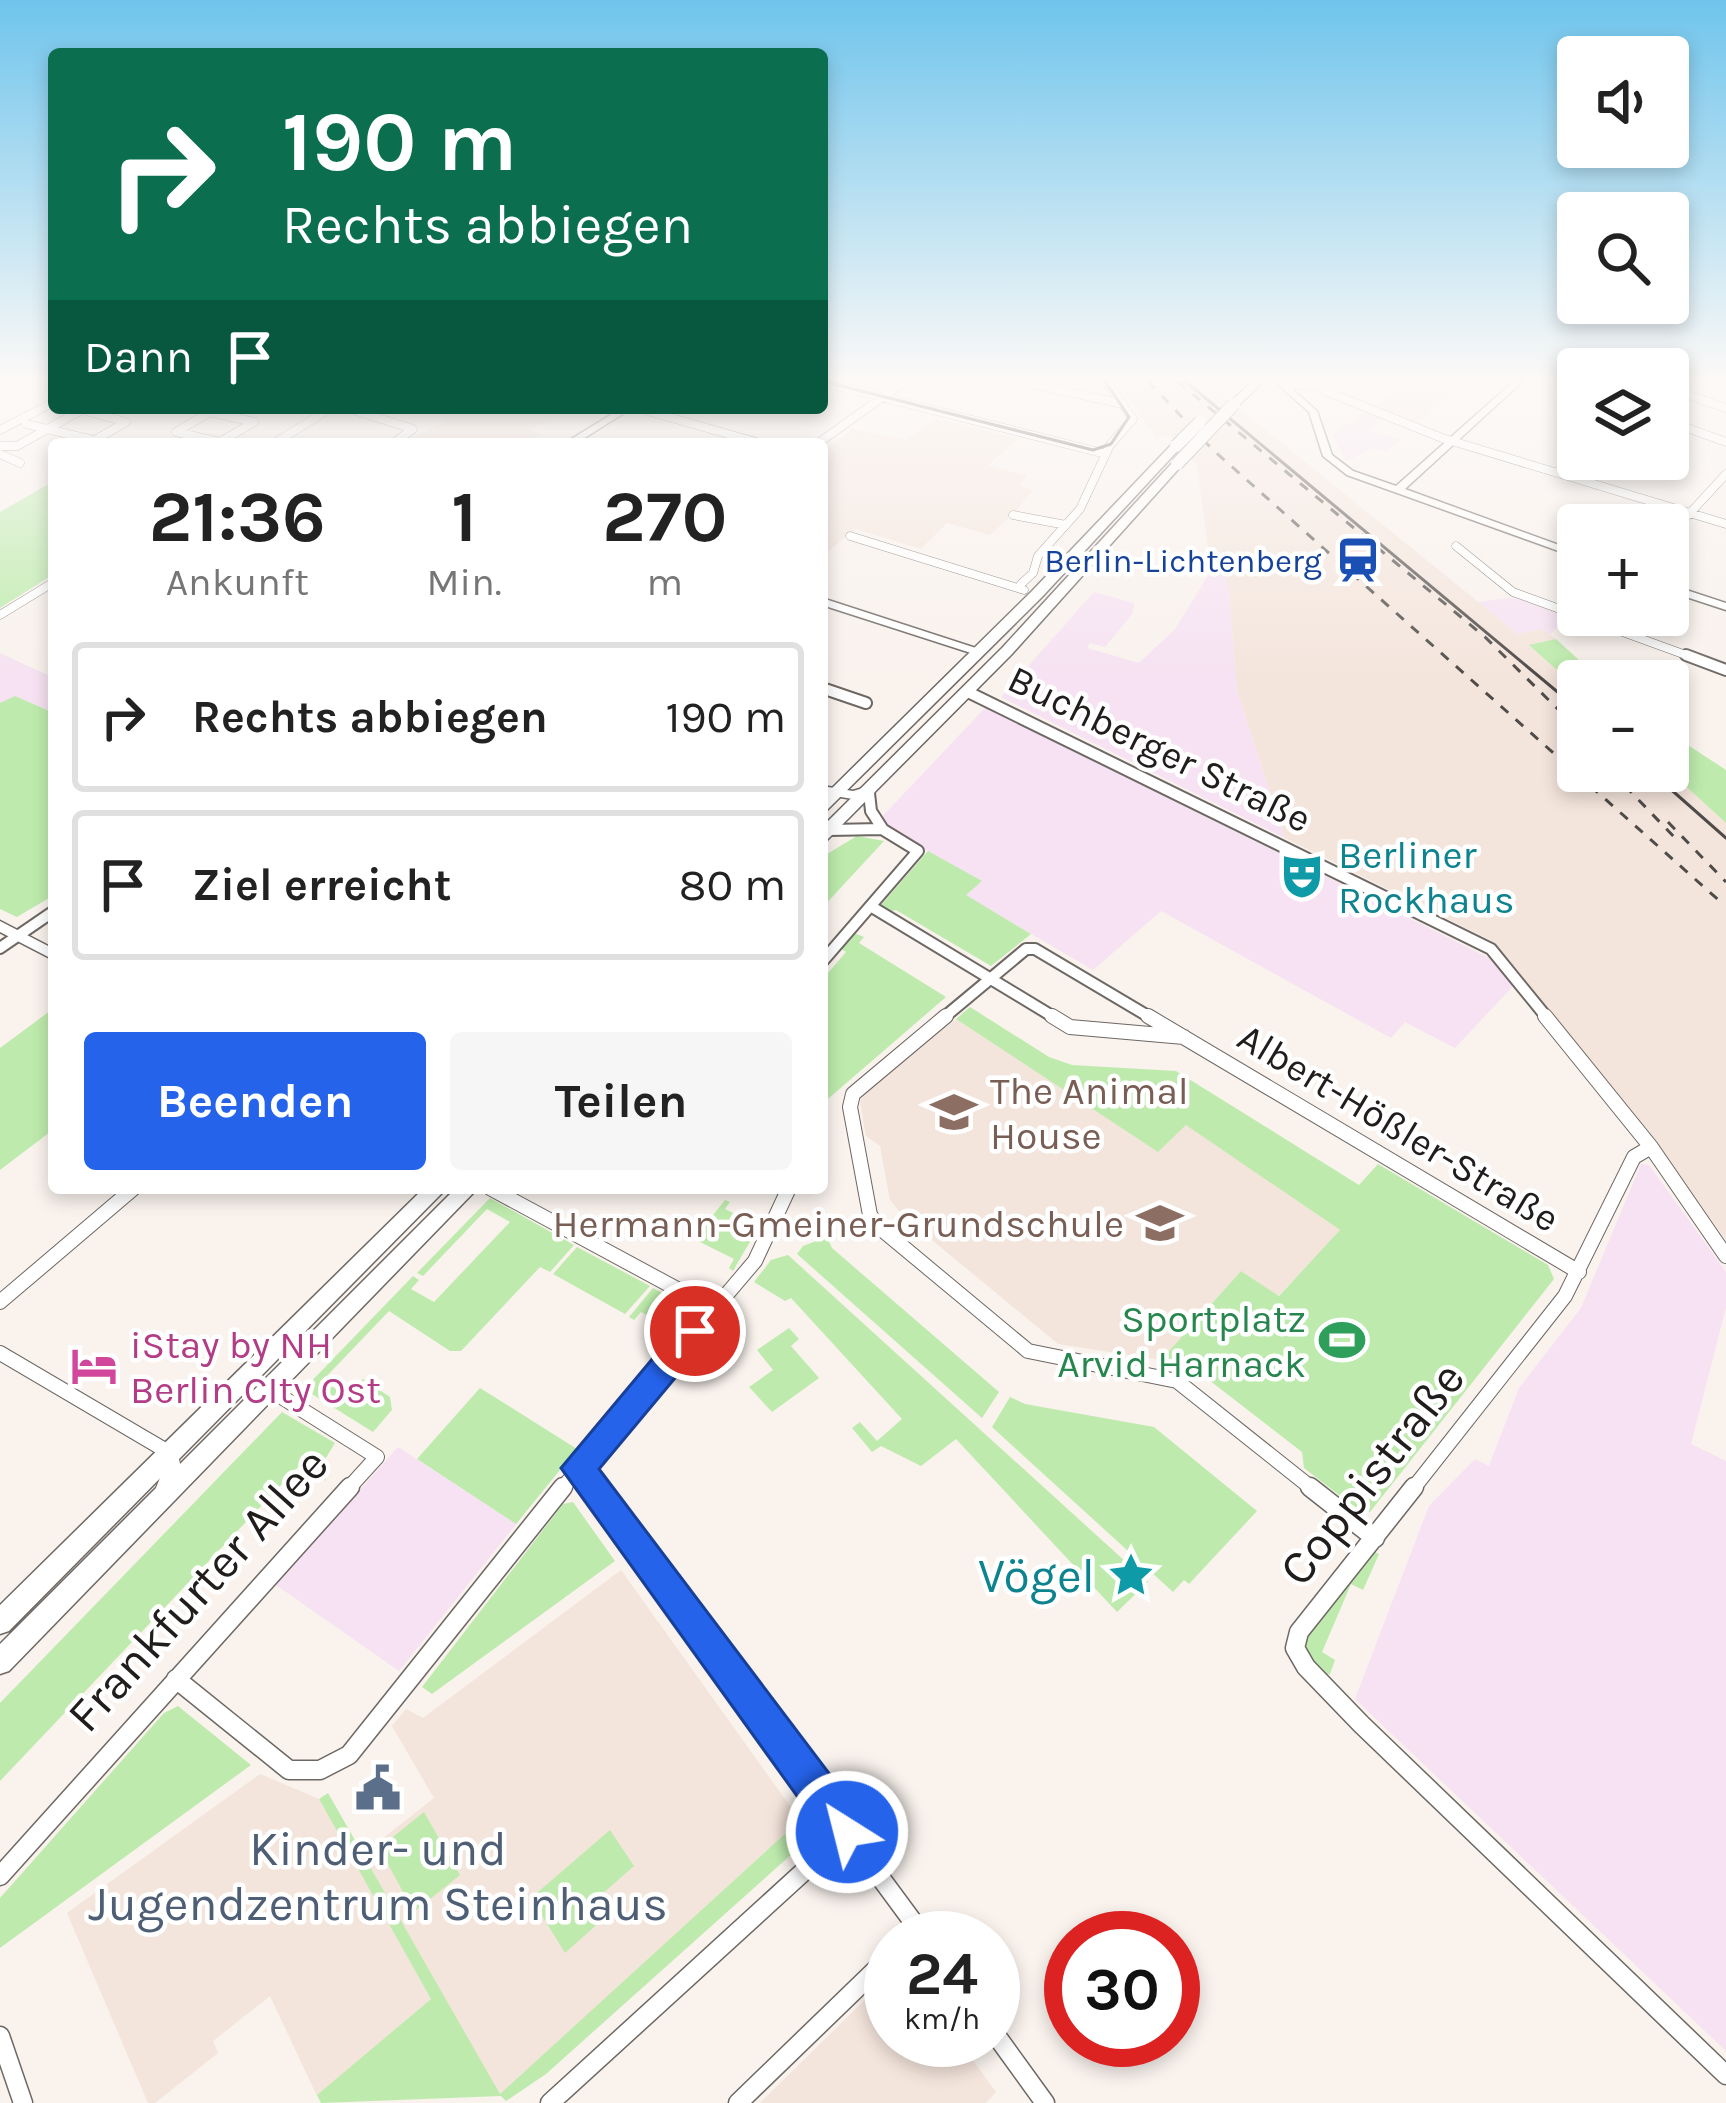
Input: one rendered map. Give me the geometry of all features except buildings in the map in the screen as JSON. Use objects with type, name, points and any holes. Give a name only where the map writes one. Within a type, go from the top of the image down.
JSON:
[{"type":"main road","points":[[828,795],[1153,479]]},
{"type":"main road","points":[[828,831],[1054,600],[1156,479]]},
{"type":"main road","points":[[968,692],[962,679],[981,659],[984,646]]},
{"type":"main road","points":[[938,692],[968,692]]},
{"type":"main road","points":[[0,1622],[431,1194]]},
{"type":"main road","name":"Frankfurter Allee","points":[[0,1662],[462,1194]]},
{"type":"street","points":[[1022,584],[1033,573],[1038,556],[1080,509],[1094,479]]},
{"type":"street","points":[[1370,479],[1557,548]]},
{"type":"street","points":[[1397,491],[1410,479]]},
{"type":"street","points":[[1690,512],[1721,479]]},
{"type":"street","points":[[1581,480],[1726,524]]},
{"type":"street","points":[[1013,515],[1066,525]]},
{"type":"street","points":[[850,536],[1054,600]]},
{"type":"street","points":[[1456,546],[1513,592],[1557,606]]},
{"type":"street","points":[[0,616],[48,586]]},
{"type":"street","points":[[1689,594],[1726,607]]},
{"type":"street","points":[[828,603],[984,646]]},
{"type":"street","points":[[1640,636],[1726,670]]},
{"type":"street","points":[[828,690],[866,703]]},
{"type":"street","name":"Buchberger Straße","points":[[968,692],[1491,949],[1651,1147],[1726,1256]]},
{"type":"street","points":[[828,797],[871,791],[872,813],[882,829],[918,851],[828,955]]},
{"type":"street","points":[[828,833],[882,829]]},
{"type":"street","name":"Albert-Hößler-Straße","points":[[872,907],[1075,1029],[1186,1037]]},
{"type":"street","points":[[0,948],[48,915]]},
{"type":"street","points":[[0,926],[48,953]]},
{"type":"street","name":"Albert-Hößler-Straße","points":[[991,979],[1026,950],[1035,950],[1579,1272]]},
{"type":"street","points":[[991,979],[853,1094],[850,1107],[873,1221],[1028,1351],[1177,1381],[1375,1538]]},
{"type":"street","name":"Coppistraße","points":[[1651,1147],[1634,1157],[1579,1272],[1294,1642],[1299,1658],[1726,2075]]},
{"type":"street","points":[[0,1302],[127,1194]]},
{"type":"street","points":[[501,1194],[714,1309]]},
{"type":"street","points":[[176,1679],[289,1770],[312,1774],[328,1770],[372,1729],[578,1468],[762,1250],[785,1194]]},
{"type":"street","points":[[0,1353],[170,1453],[173,1464],[158,1501]]},
{"type":"street","name":"Frankfurter Allee","points":[[0,1876],[376,1457],[269,1389]]},
{"type":"street","points":[[578,1468],[901,1911]]},
{"type":"street","points":[[550,2103],[847,1832]]},
{"type":"street","points":[[738,2103],[864,1981]]},
{"type":"street","points":[[0,2036],[23,2103]]},
{"type":"street","points":[[1020,2067],[1046,2103]]},
{"type":"shaded area","points":[[828,479],[1024,479],[1019,485],[1032,490],[990,535],[947,523],[921,549],[856,529],[828,551]]},
{"type":"shaded area","points":[[1199,479],[1326,479],[1518,634],[1542,629],[1556,639],[1530,646],[1557,670],[1557,792],[1689,789],[1726,823],[1726,1240],[1648,1131],[1490,940],[1285,838],[1237,691],[1229,590],[1223,571],[1211,571]]},
{"type":"shaded area","points":[[1211,571],[1223,571],[1229,590],[1237,691],[1285,838],[1001,697],[1094,592],[1134,603],[1133,613],[1105,647],[1090,643],[1087,648],[1139,663],[1175,629]]},
{"type":"shaded area","points":[[1515,597],[1557,612],[1557,627],[1550,635],[1542,629],[1518,634],[1478,602]]},
{"type":"shaded area","points":[[0,653],[48,675],[48,710],[15,696],[0,704]]},
{"type":"shaded area","points":[[986,707],[1493,960],[1513,986],[1455,1048],[1405,1022],[1391,1038],[1161,911],[1093,970],[965,895],[981,881],[891,830],[880,819]]},
{"type":"shaded area","name":"Hermann-Gmeiner-Grundschule","points":[[956,1019],[1157,1151],[1186,1124],[1341,1231],[1278,1296],[1241,1271],[1161,1360],[1058,1344],[904,1217],[890,1200],[880,1146],[866,1136],[860,1102],[864,1094]]},
{"type":"shaded area","points":[[1641,1164],[1649,1165],[1726,1272],[1726,1307],[1691,1444],[1726,1461],[1726,2051],[1355,1699],[1429,1506],[1475,1459],[1489,1466],[1519,1388],[1581,1308]]},
{"type":"shaded area","points":[[398,1447],[516,1524],[399,1671],[276,1585]]},
{"type":"shaded area","points":[[621,1570],[800,1820],[500,2095],[363,1854],[434,1798],[392,1726],[406,1709],[423,1718]]},
{"type":"shaded area","points":[[260,1774],[319,1799],[432,1998],[317,2096],[270,1996],[213,2041],[218,2053],[155,2103],[148,2103],[67,1913]]},
{"type":"shaded area","points":[[864,2001],[864,2067],[978,2067],[996,2092],[986,2103],[760,2103]]},
{"type":"green space","points":[[48,484],[48,578],[0,608],[0,512]]},
{"type":"green space","points":[[1556,639],[1579,660],[1557,660],[1557,670],[1529,645]]},
{"type":"green space","points":[[15,696],[48,710],[48,899],[17,917],[0,909],[0,703]]},
{"type":"green space","points":[[1689,746],[1726,770],[1726,823],[1689,789]]},
{"type":"green space","points":[[857,836],[884,841],[828,902],[828,853]]},
{"type":"green space","points":[[928,851],[982,881],[966,895],[1031,934],[991,966],[896,910],[888,912],[880,906]]},
{"type":"green space","points":[[854,933],[864,937],[859,943],[946,997],[828,1099],[828,973],[846,952],[840,948]]},
{"type":"green space","name":"Sportplatz Arvid Harnack","points":[[970,1007],[1049,1057],[1072,1065],[1176,1071],[1359,1185],[1378,1164],[1548,1265],[1554,1279],[1370,1512],[1361,1512],[1304,1468],[1302,1452],[1187,1363],[1161,1360],[1241,1271],[1279,1296],[1340,1230],[1186,1125],[1158,1152],[956,1019]]},
{"type":"green space","points":[[48,1012],[48,1134],[0,1170],[0,1048]]},
{"type":"green space","points":[[490,1198],[574,1245],[550,1272],[540,1267],[461,1351],[450,1351],[389,1311],[323,1380],[346,1396],[363,1379],[390,1397],[392,1410],[373,1432],[304,1389],[413,1276],[419,1280],[411,1289],[434,1302],[510,1222],[487,1209],[423,1276],[417,1273]]},
{"type":"green space","points":[[725,1200],[730,1202],[725,1209],[751,1222],[757,1216],[763,1219],[733,1271],[729,1268],[734,1259],[694,1239]]},
{"type":"green space","points":[[827,1237],[832,1248],[999,1392],[982,1418],[797,1254],[803,1246]]},
{"type":"green space","points":[[577,1247],[650,1286],[625,1314],[553,1274]]},
{"type":"green space","points":[[788,1255],[1148,1582],[1117,1612],[956,1439],[921,1466],[881,1446],[872,1452],[852,1428],[860,1422],[877,1441],[902,1419],[791,1298],[785,1301],[754,1282],[771,1260]]},
{"type":"green space","points":[[653,1288],[694,1310],[672,1342],[663,1336],[669,1327],[641,1312],[634,1320],[629,1317]]},
{"type":"green space","points":[[789,1328],[799,1339],[791,1346],[819,1378],[772,1412],[749,1387],[773,1370],[757,1350]]},
{"type":"green space","points":[[480,1388],[577,1449],[516,1524],[417,1459]]},
{"type":"green space","points":[[1010,1397],[1025,1404],[1154,1427],[1257,1511],[1189,1584],[1184,1580],[1173,1592],[992,1427]]},
{"type":"green space","points":[[282,1412],[335,1443],[324,1461],[326,1481],[301,1464],[0,1781],[0,1703]]},
{"type":"green space","points":[[573,1502],[615,1561],[432,1694],[422,1687],[563,1504]]},
{"type":"green space","points":[[1373,1551],[1379,1554],[1363,1590],[1351,1584],[1322,1652],[1335,1660],[1330,1674],[1324,1676],[1302,1647],[1304,1640]]},
{"type":"green space","points":[[178,1706],[251,1765],[0,1948],[0,1898],[164,1713]]},
{"type":"green space","points":[[328,1793],[500,2094],[800,1820],[819,1847],[814,1851],[803,1844],[546,2074],[506,2101],[501,2096],[321,2103],[317,2095],[431,1999],[319,1799]]},
{"type":"green space","points":[[424,1812],[460,1875],[414,1912],[379,1848]]},
{"type":"green space","points":[[610,1830],[634,1866],[592,1903],[602,1920],[565,1953],[531,1898]]},
{"type":"tram line","points":[[1303,479],[1557,691]]},
{"type":"tram line","points":[[1674,792],[1726,838]]},
{"type":"railway","points":[[1246,479],[1723,904]]},
{"type":"railway","points":[[1295,479],[1485,637],[1557,708]]},
{"type":"railway","points":[[1631,792],[1676,839]]},
{"type":"railway","points":[[1668,822],[1726,882]]},
{"type":"place","name":"Berlin-Lichtenberg","points":[[1358,560]]},
{"type":"place","name":"Berliner Rockhaus","points":[[1302,876]]},
{"type":"place","name":"The Animal House","points":[[954,1112]]},
{"type":"place","name":"Hermann-Gmeiner-Grundschule","points":[[1160,1223]]},
{"type":"place","name":"Sportplatz Arvid Harnack","points":[[1342,1340]]},
{"type":"place","name":"iStay by NH Berlin CIty Ost","points":[[94,1366]]},
{"type":"place","name":"Vögel","points":[[1131,1575]]},
{"type":"place","name":"Kinder- und Jugendzentrum Steinhaus","points":[[378,1788]]},
{"type":"route","points":[[695,1331],[578,1468],[847,1832]]}]
